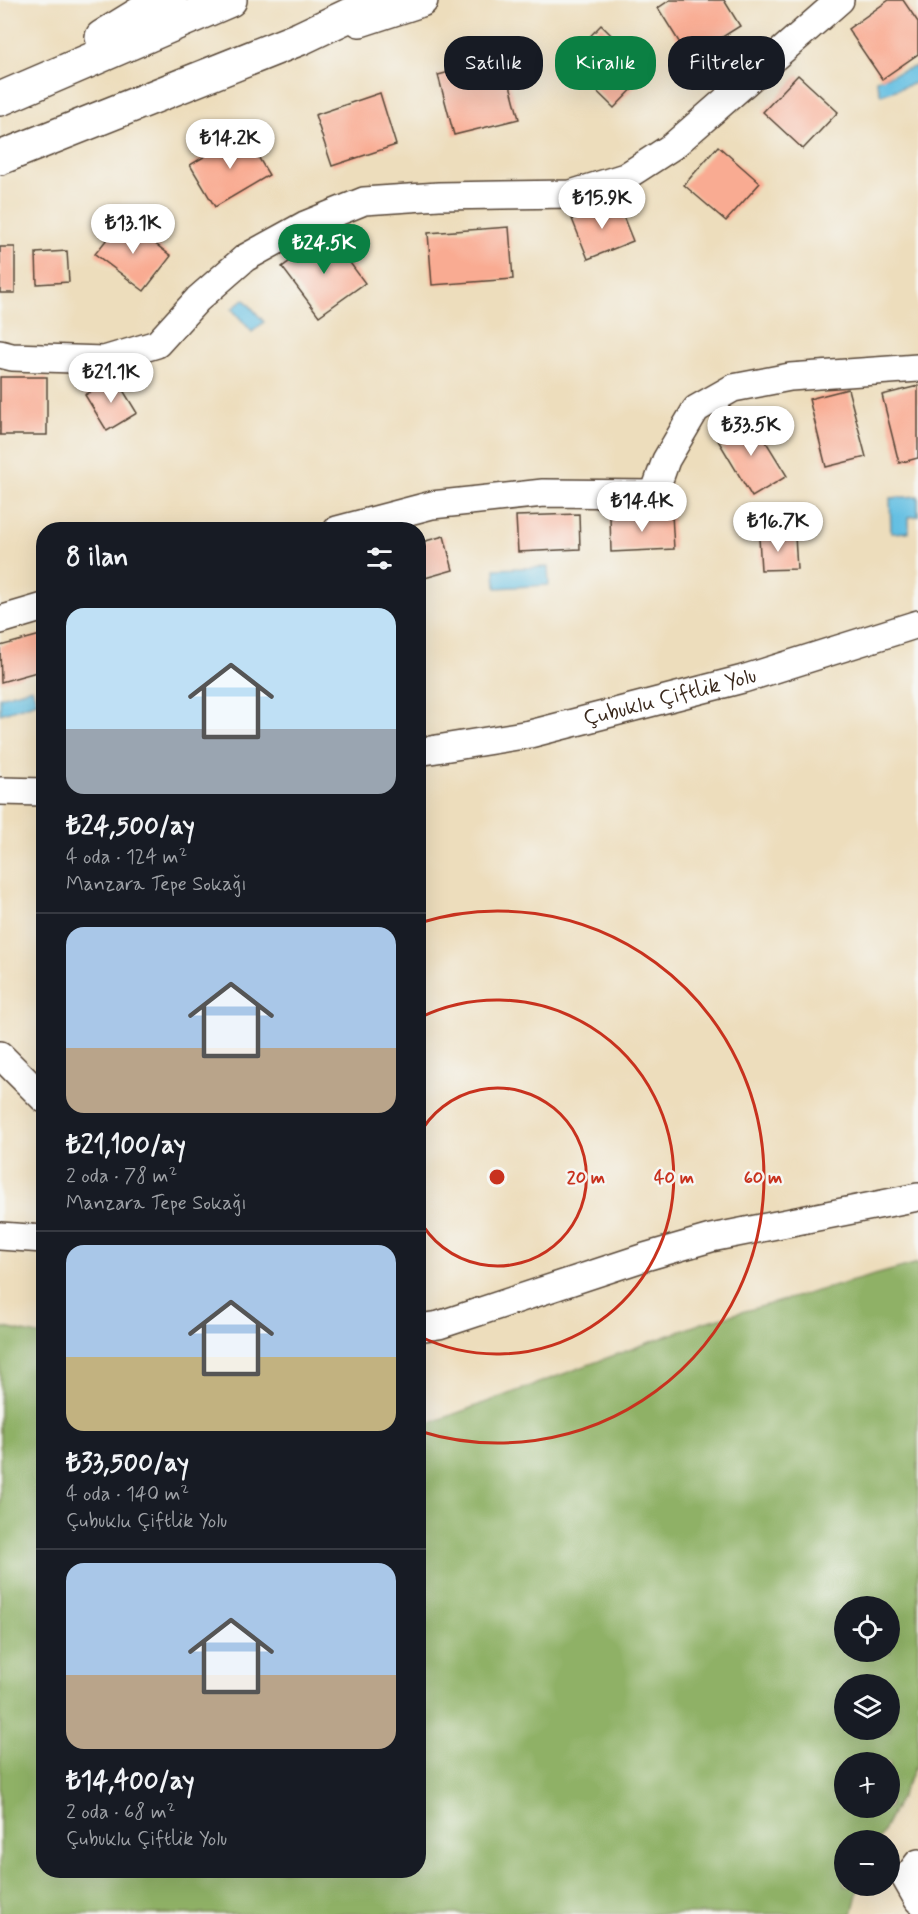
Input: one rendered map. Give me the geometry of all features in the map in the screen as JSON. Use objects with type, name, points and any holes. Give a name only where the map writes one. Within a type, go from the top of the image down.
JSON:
[{"type":"highway","points":[[3,98],[141,13],[170,0]]},
{"type":"highway","points":[[3,98],[230,0]]},
{"type":"highway","points":[[0,158],[301,38],[381,0]]},
{"type":"highway","points":[[301,38],[421,0]]},
{"type":"street","points":[[0,354],[12,357],[104,360],[157,345],[198,299],[245,258],[305,225],[364,201],[439,196],[571,194],[625,177],[673,146],[840,0]]},
{"type":"street","points":[[369,522],[432,506],[543,493],[654,494],[666,460],[696,409],[733,388],[790,377],[918,368]]},
{"type":"street","points":[[0,620],[36,609]]},
{"type":"street","name":"Çubuklu Çiftlik Yolu","points":[[426,751],[530,734],[743,679],[918,624]]},
{"type":"street","points":[[0,791],[36,792]]},
{"type":"street","points":[[0,1055],[36,1091]]},
{"type":"street","points":[[426,1327],[439,1325],[645,1257],[711,1238],[918,1197]]},
{"type":"street","points":[[0,1236],[36,1238]]},
{"type":"street","points":[[918,1863],[906,1879],[918,1900]]},
{"type":"green space","points":[[918,1263],[918,1761],[900,1797],[900,1752],[834,1752],[834,1818],[890,1818],[884,1830],[834,1830],[834,1896],[856,1896],[852,1914],[0,1914],[0,1327],[36,1335],[36,1878],[426,1878],[426,1424],[705,1322]]},
{"type":"water","points":[[917,66],[918,82],[881,95],[876,80]]},
{"type":"water","points":[[244,299],[264,322],[252,332],[232,309]]},
{"type":"water","points":[[918,496],[918,516],[909,517],[909,532],[891,533],[890,498]]},
{"type":"water","points":[[548,567],[549,585],[496,588],[495,569]]},
{"type":"water","points":[[32,688],[36,702],[0,714],[0,697]]},
{"type":"building","points":[[670,0],[724,0],[740,26],[724,36],[675,36],[658,8]]},
{"type":"building","points":[[889,0],[903,0],[918,22],[918,54],[882,79],[848,29]]},
{"type":"building","points":[[601,25],[612,36],[590,36]]},
{"type":"building","points":[[444,73],[444,90],[511,90],[519,119],[454,135],[438,75]]},
{"type":"building","points":[[798,75],[838,112],[803,149],[763,112]]},
{"type":"building","points":[[596,90],[632,90],[614,108]]},
{"type":"building","points":[[380,93],[396,145],[332,166],[315,115]]},
{"type":"building","points":[[244,133],[269,175],[215,207],[190,165]]},
{"type":"building","points":[[718,146],[760,183],[726,221],[684,185]]},
{"type":"building","points":[[617,201],[633,241],[588,259],[572,219]]},
{"type":"building","points":[[123,219],[171,256],[144,291],[95,254]]},
{"type":"building","points":[[509,227],[513,279],[432,285],[428,233]]},
{"type":"building","points":[[328,233],[365,283],[319,316],[282,267]]},
{"type":"building","points":[[0,247],[15,247],[15,293],[0,293]]},
{"type":"building","points":[[67,251],[69,282],[37,284],[36,253]]},
{"type":"building","points":[[0,377],[47,377],[47,435],[0,435]]},
{"type":"building","points":[[115,377],[137,413],[107,431],[85,395]]},
{"type":"building","points":[[918,386],[918,458],[899,463],[882,395]]},
{"type":"building","points":[[848,389],[866,457],[826,467],[809,399]]},
{"type":"building","points":[[750,416],[787,476],[752,497],[716,437]]},
{"type":"building","points":[[579,514],[580,549],[518,552],[516,516]]},
{"type":"building","points":[[672,514],[674,549],[611,552],[610,516]]},
{"type":"building","points":[[444,536],[453,570],[426,578],[426,541]]},
{"type":"building","points":[[795,536],[797,569],[761,570],[759,538]]},
{"type":"building","points":[[36,636],[36,672],[1,682],[0,646]]}]
